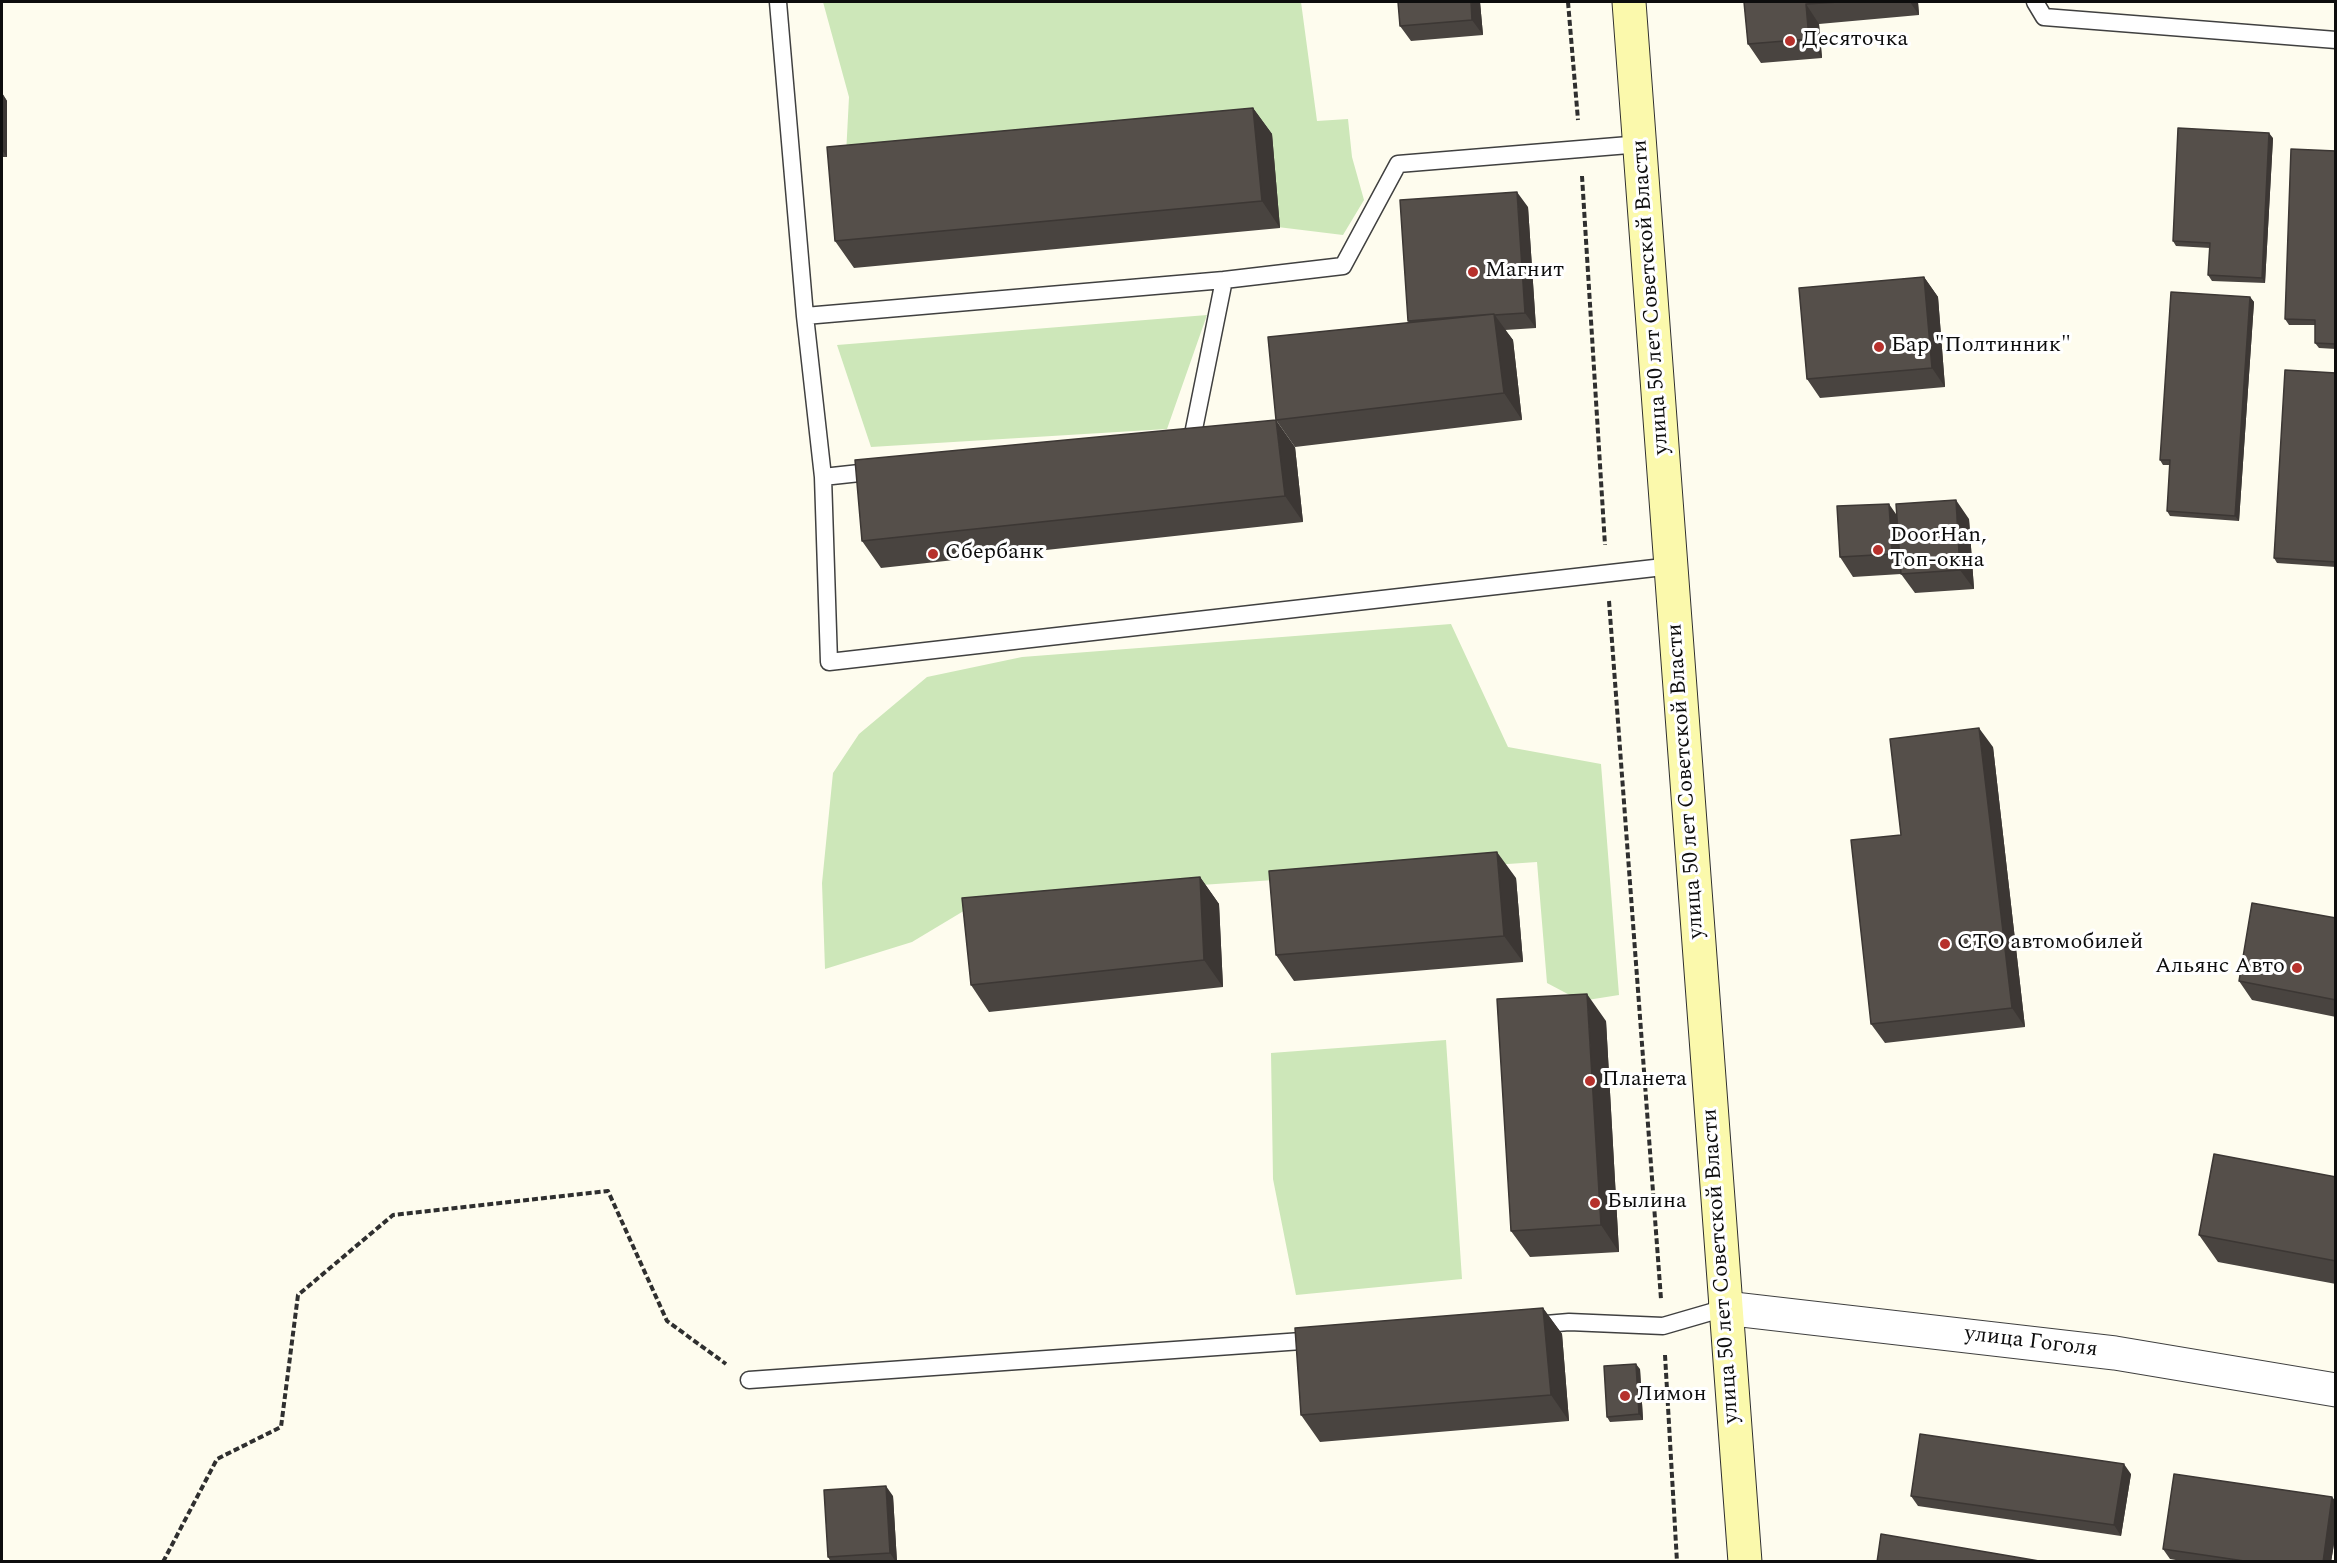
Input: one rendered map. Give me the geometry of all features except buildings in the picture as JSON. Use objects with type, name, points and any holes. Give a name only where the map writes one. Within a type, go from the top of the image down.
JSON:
[{"type":"street","name":"улица 50 лет Советской Власти","points":[[1629,2],[1745,1562]]},
{"type":"street","name":"улица Гоголя","points":[[1725,1308],[2115,1353],[2336,1390]]},
{"type":"lane","points":[[778,2],[805,316],[823,477],[829,662],[1672,566]]},
{"type":"lane","points":[[2035,2],[2044,17],[2336,40]]},
{"type":"lane","points":[[805,316],[1224,280],[1343,266],[1398,164],[1641,144]]},
{"type":"lane","points":[[1168,442],[1192,439],[1224,280]]},
{"type":"lane","points":[[823,477],[894,469]]},
{"type":"lane","points":[[1522,1325],[1569,1322],[1663,1326],[1725,1308]]},
{"type":"lane","points":[[749,1380],[1331,1339]]},
{"type":"path","points":[[1568,2],[1580,150],[1607,575],[1663,1326],[1677,1562]]},
{"type":"path","points":[[164,1562],[217,1459],[281,1427],[298,1295],[393,1215],[608,1191],[667,1321],[749,1380]]},
{"type":"green space","points":[[823,2],[1301,2],[1317,121],[1348,119],[1352,157],[1364,200],[1343,235],[845,174],[849,97]]},
{"type":"green space","points":[[1207,315],[1167,429],[871,447],[837,345]]},
{"type":"green space","points":[[1451,624],[1508,747],[1601,764],[1619,995],[1581,1001],[1547,983],[1537,862],[982,900],[912,942],[825,969],[822,883],[833,773],[859,734],[927,677],[1022,657]]},
{"type":"green space","points":[[1446,1040],[1462,1279],[1296,1295],[1273,1179],[1271,1053]]},
{"type":"place","name":"Десяточка","points":[[1790,41]]},
{"type":"place","name":"Магнит","points":[[1473,272]]},
{"type":"place","name":"Бар \"Полтинник\"","points":[[1879,347]]},
{"type":"place","name":"DoorHan, Топ-окна","points":[[1878,550]]},
{"type":"place","name":"Сбербанк","points":[[933,554]]},
{"type":"place","name":"СТО автомобилей","points":[[1945,944]]},
{"type":"place","name":"Альянс Авто","points":[[2297,968]]},
{"type":"place","name":"Планета","points":[[1590,1081]]},
{"type":"place","name":"Былина","points":[[1595,1203]]},
{"type":"place","name":"Лимон","points":[[1625,1396]]}]
